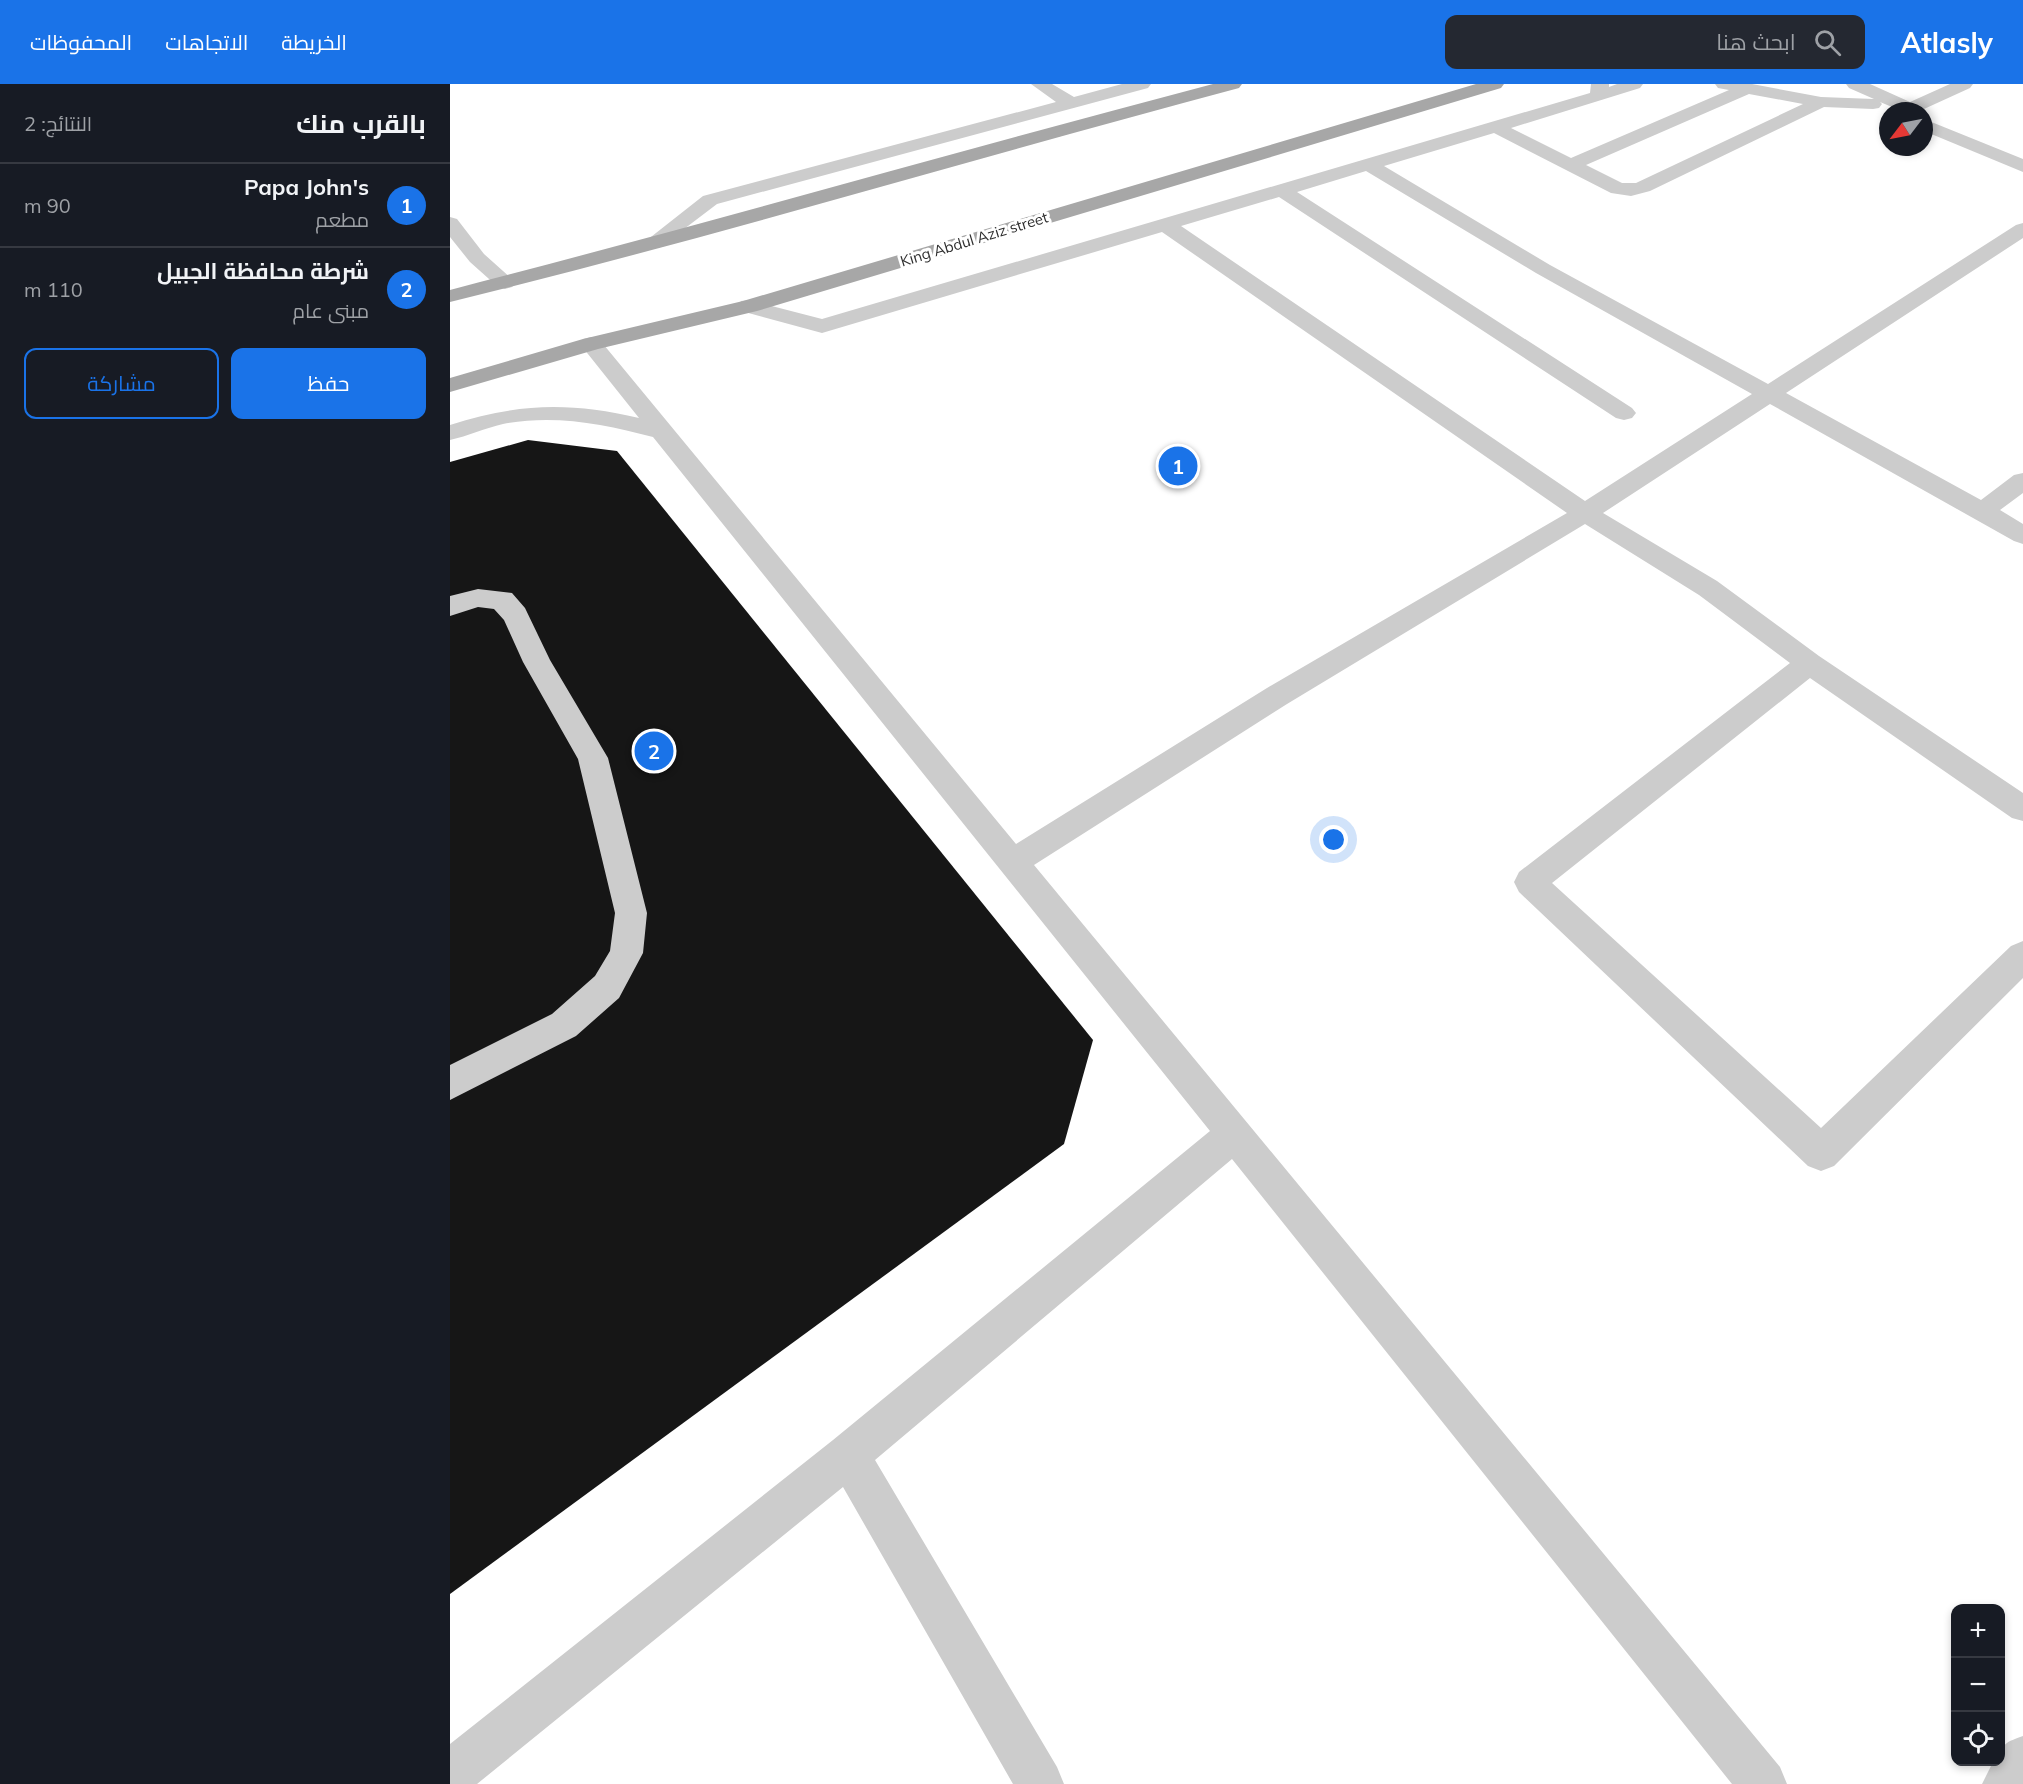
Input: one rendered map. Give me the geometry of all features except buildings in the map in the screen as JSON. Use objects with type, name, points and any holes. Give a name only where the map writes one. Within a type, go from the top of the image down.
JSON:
[{"type":"main road","points":[[450,296],[652,244],[1047,132],[1233,84]]},
{"type":"main road","name":"King Abdul Aziz street","points":[[461,382],[591,344],[749,306],[1494,84]]},
{"type":"street","points":[[1040,84],[1071,103]]},
{"type":"street","points":[[652,244],[710,200],[1142,84]]},
{"type":"street","points":[[749,306],[822,326],[1496,127],[1599,90],[1634,84]]},
{"type":"street","points":[[1724,84],[1746,89],[1822,93],[1879,105]]},
{"type":"street","points":[[1854,84],[1887,102]]},
{"type":"street","points":[[1909,102],[1931,84]]},
{"type":"street","points":[[1918,102],[1964,84]]},
{"type":"street","points":[[1570,165],[1746,89]]},
{"type":"street","points":[[1496,127],[1618,189],[1631,190],[1643,187],[1822,93]]},
{"type":"street","points":[[1933,125],[1957,137]]},
{"type":"street","points":[[1933,128],[2023,166]]},
{"type":"street","points":[[1369,165],[1543,269],[2023,535]]},
{"type":"street","points":[[1280,189],[1624,413]]},
{"type":"street","points":[[450,223],[477,258],[505,283]]},
{"type":"street","points":[[1164,224],[1585,513],[1708,588],[1809,663],[2023,809]]},
{"type":"street","points":[[1012,863],[1277,696],[1585,513],[2023,229]]},
{"type":"street","points":[[591,344],[1233,1136],[1763,1784]]},
{"type":"street","points":[[450,393],[461,382]]},
{"type":"street","points":[[450,433],[507,416],[565,412],[596,415],[661,431]]},
{"type":"street","points":[[1982,511],[2023,481]]},
{"type":"street","points":[[450,606],[478,598],[502,600],[515,615],[537,662],[593,758],[631,913],[626,953],[607,987],[564,1025],[450,1083]]},
{"type":"street","points":[[1809,663],[1530,882],[1821,1154],[2023,956]]},
{"type":"street","points":[[450,1775],[848,1455],[1233,1136]]},
{"type":"street","points":[[848,1455],[1040,1784]]},
{"type":"street","points":[[2006,1784],[2023,1760]]},
{"type":"place","name":"Papa John's","points":[[1178,466]]},
{"type":"place","name":"شرطة محافظة الجبيل","points":[[654,751]]}]
